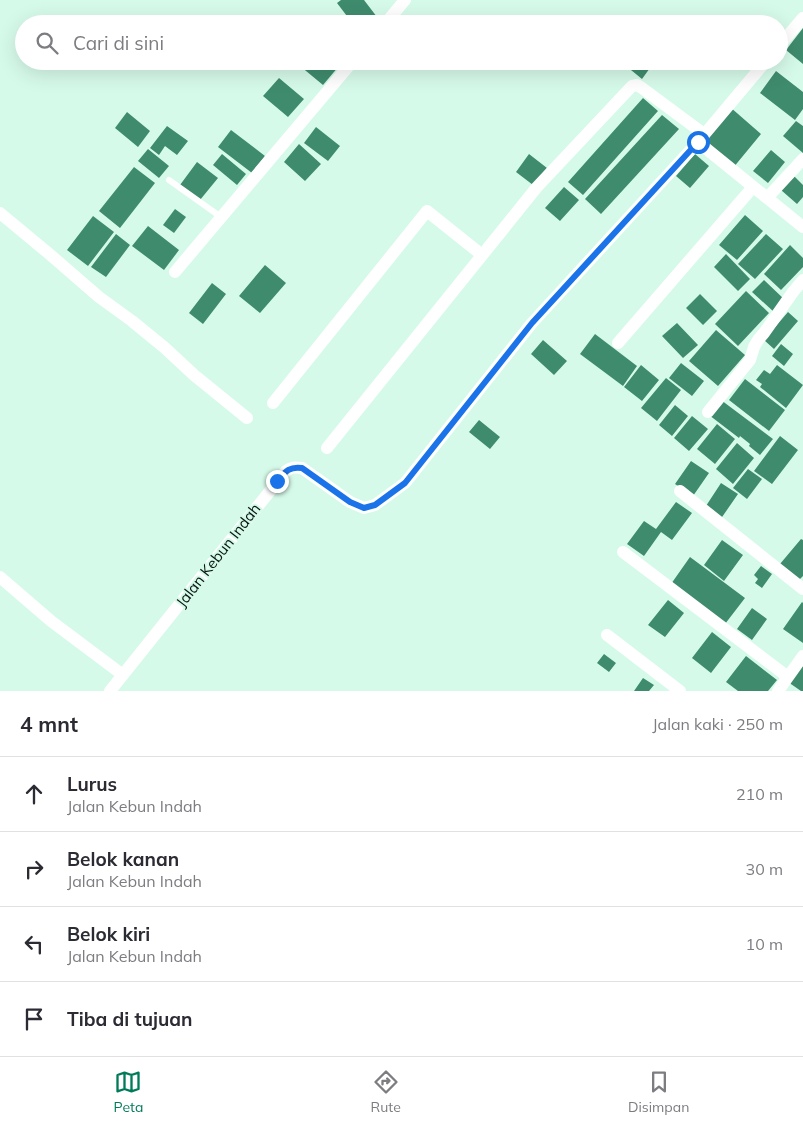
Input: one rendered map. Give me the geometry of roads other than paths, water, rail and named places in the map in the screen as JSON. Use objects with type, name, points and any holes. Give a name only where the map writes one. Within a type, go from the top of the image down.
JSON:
[{"type":"street","points":[[392,15],[405,0]]},
{"type":"street","points":[[788,36],[803,18]]},
{"type":"street","points":[[175,272],[345,70]]},
{"type":"street","name":"Jalan Kebun Indah","points":[[110,691],[286,471],[296,467],[302,468],[350,502],[364,508],[375,505],[405,483],[532,323],[701,138],[758,70]]},
{"type":"street","points":[[327,448],[537,187],[634,85],[642,88],[701,138],[753,186],[803,227]]},
{"type":"street","points":[[767,198],[803,159]]},
{"type":"street","points":[[618,343],[753,186]]},
{"type":"street","points":[[273,403],[427,211],[482,255]]},
{"type":"street","points":[[0,213],[247,418]]},
{"type":"street","points":[[708,412],[750,360],[758,340],[792,292],[803,280]]},
{"type":"street","points":[[680,491],[803,589]]},
{"type":"street","points":[[624,552],[788,677]]},
{"type":"street","points":[[0,577],[51,621],[122,676]]},
{"type":"street","points":[[607,635],[680,691]]},
{"type":"street","points":[[778,691],[803,656]]},
{"type":"lane","points":[[170,180],[221,217]]}]
